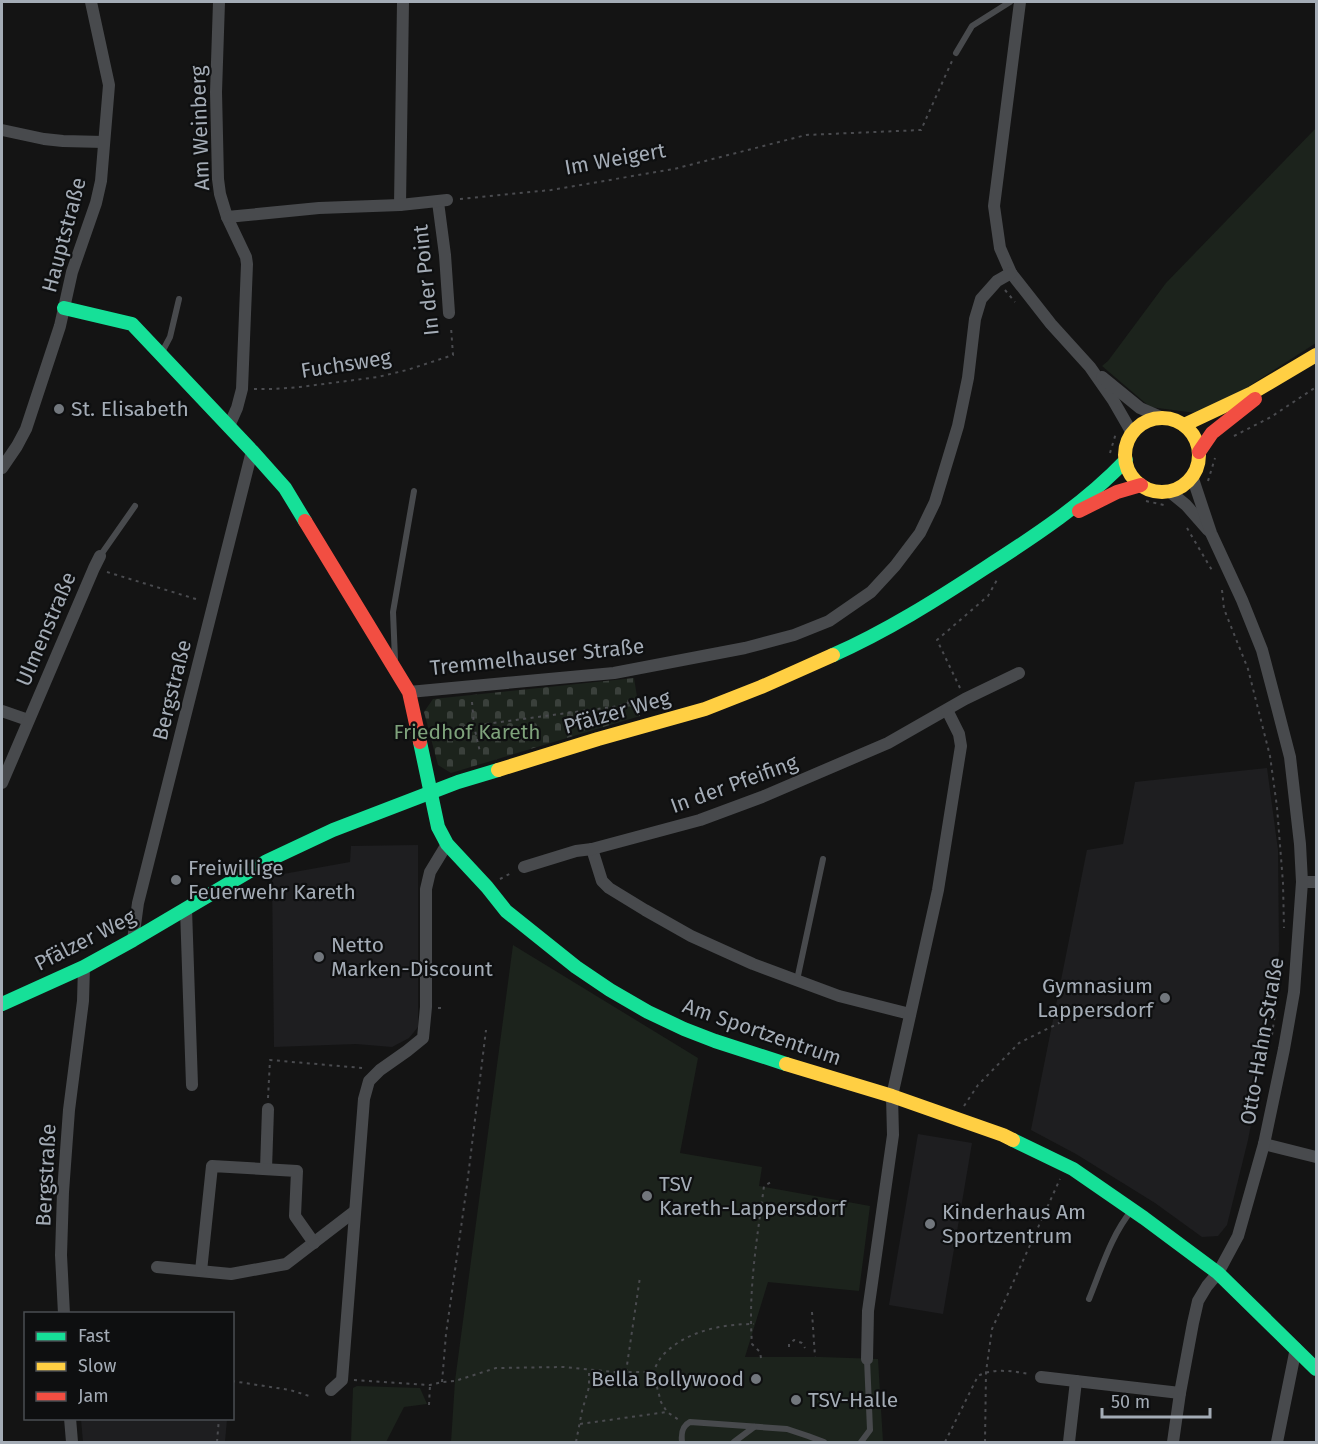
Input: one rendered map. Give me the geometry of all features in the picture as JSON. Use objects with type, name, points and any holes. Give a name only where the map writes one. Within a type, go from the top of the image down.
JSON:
[{"type":"street","name":"Hauptstraße","points":[[2,468],[26,429],[60,326],[72,272],[96,203],[101,181],[109,86],[91,2]]},
{"type":"street","name":"Am Weinberg","points":[[219,2],[216,92],[218,179],[227,216],[247,264],[242,389],[237,408],[228,426]]},
{"type":"street","points":[[400,205],[403,2]]},
{"type":"street","points":[[1020,2],[994,206],[1000,248],[1011,273],[1051,324],[1090,367],[1132,433]]},
{"type":"street","points":[[2,130],[44,139],[104,142]]},
{"type":"street","points":[[227,216],[442,201]]},
{"type":"street","name":"In der Point","points":[[442,201],[449,313]]},
{"type":"street","name":"Tremmelhauser Straße","points":[[409,693],[614,673],[745,648],[794,635],[829,621],[871,592],[895,566],[920,533],[935,502],[958,426],[968,378],[975,319],[981,299],[997,281],[1011,273]]},
{"type":"street","name":"Tremmelhauser Straße","points":[[64,309],[132,324],[285,488],[409,693],[432,793]]},
{"type":"street","points":[[1184,425],[1211,414],[1287,374],[1317,355]]},
{"type":"street","points":[[1090,367],[1140,408],[1174,420],[1191,432],[1196,441],[1198,460],[1185,483],[1169,491],[1149,489],[1141,485],[1128,470],[1125,460],[1125,451],[1132,433],[1141,424],[1151,419],[1163,418]]},
{"type":"street","points":[[1198,452],[1212,433],[1287,374]]},
{"type":"street","name":"Bergstraße","points":[[133,940],[138,903],[252,451]]},
{"type":"street","points":[[1044,530],[1108,479],[1125,460]]},
{"type":"street","name":"Otto-Hahn-Straße","points":[[1173,1443],[1198,1301],[1218,1273],[1238,1236],[1264,1144],[1294,992],[1302,882],[1290,757],[1262,650],[1211,533],[1191,476]]},
{"type":"street","points":[[1044,530],[1117,492],[1141,485]]},
{"type":"street","name":"Otto-Hahn-Straße","points":[[1169,491],[1211,533]]},
{"type":"street","name":"Pfälzer Weg","points":[[2,1004],[84,967],[267,861],[333,830],[458,782],[712,706],[829,657],[929,604],[1044,530]]},
{"type":"street","name":"Ulmenstraße","points":[[2,783],[100,556]]},
{"type":"street","name":"In der Pfeifing","points":[[524,867],[576,851],[592,849],[700,820],[762,797],[888,743],[965,699],[1019,673]]},
{"type":"street","points":[[867,1359],[868,1311],[893,1135],[892,1096],[938,890],[961,746],[959,734],[947,710]]},
{"type":"street","points":[[2,711],[28,720]]},
{"type":"street","name":"Am Sportzentrum","points":[[432,793],[438,827],[447,844],[487,886],[506,911],[576,968],[648,1012],[684,1029],[774,1061],[892,1096],[1003,1135],[1066,1166],[1132,1210],[1218,1273],[1317,1369]]},
{"type":"street","points":[[331,1390],[342,1380],[364,1100],[369,1082],[380,1070],[423,1038],[426,1007],[426,889],[430,872],[447,844]]},
{"type":"street","points":[[592,849],[602,881],[609,888],[691,936],[753,964],[839,996],[910,1014]]},
{"type":"street","points":[[1302,882],[1317,882]]},
{"type":"street","points":[[186,909],[192,1085]]},
{"type":"street","name":"Bergstraße","points":[[64,1312],[61,1255],[63,1192],[69,1110],[83,1001],[84,967]]},
{"type":"street","points":[[266,1169],[268,1110]]},
{"type":"street","points":[[1264,1144],[1317,1157]]},
{"type":"street","points":[[201,1271],[212,1166],[297,1172],[295,1216],[314,1243]]},
{"type":"street","points":[[158,1267],[231,1274],[286,1264],[355,1211]]},
{"type":"street","points":[[1277,1443],[1296,1348]]},
{"type":"street","points":[[1041,1377],[1180,1393]]},
{"type":"street","points":[[1069,1443],[1076,1381]]},
{"type":"street","points":[[70,1420],[72,1443]]},
{"type":"lane","points":[[956,52],[972,26],[1010,2]]},
{"type":"lane","points":[[160,354],[170,338],[179,299]]},
{"type":"lane","name":"Tremmelhauser Straße","points":[[396,671],[393,612],[414,491]]},
{"type":"lane","points":[[100,556],[135,506]]},
{"type":"lane","points":[[797,980],[823,859]]},
{"type":"lane","points":[[1089,1299],[1114,1239],[1132,1210]]},
{"type":"lane","points":[[861,1443],[870,1430],[867,1359]]},
{"type":"lane","points":[[682,1443],[682,1429],[690,1422],[787,1429],[824,1443]]},
{"type":"lane","points":[[734,1443],[755,1426]]},
{"type":"path","name":"Im Weigert","points":[[442,201],[551,190],[674,169],[806,135],[921,130],[956,52]]},
{"type":"path","points":[[997,281],[1018,305]]},
{"type":"path","name":"In der Point","points":[[449,313],[453,355]]},
{"type":"path","name":"Fuchsweg","points":[[242,389],[300,387],[378,377],[453,355]]},
{"type":"path","points":[[1107,459],[1116,436],[1115,429]]},
{"type":"path","points":[[1183,521],[1217,580]]},
{"type":"path","points":[[94,568],[214,605]]},
{"type":"path","points":[[965,699],[937,639],[988,596],[1002,571]]},
{"type":"path","points":[[1222,589],[1224,609],[1248,669],[1270,756],[1278,807],[1284,931]]},
{"type":"path","points":[[418,733],[619,706],[636,700]]},
{"type":"path","points":[[472,702],[474,726],[480,752]]},
{"type":"path","points":[[1271,1043],[1283,954]]},
{"type":"path","points":[[956,1119],[978,1085],[1019,1043],[1063,1021]]},
{"type":"path","points":[[442,1382],[446,1334],[486,1030]]},
{"type":"path","points":[[268,1110],[270,1060],[380,1070]]},
{"type":"path","points":[[985,1443],[986,1372],[992,1329],[1066,1166]]},
{"type":"path","points":[[761,1358],[760,1352],[752,1344],[751,1284],[764,1186],[773,1181]]},
{"type":"path","points":[[626,1372],[640,1277]]},
{"type":"path","points":[[812,1312],[815,1357]]},
{"type":"path","points":[[685,1425],[667,1412],[661,1402],[653,1372],[662,1356],[685,1338],[723,1325],[752,1324]]},
{"type":"path","points":[[789,1347],[794,1340],[802,1343],[805,1348]]},
{"type":"path","points":[[342,1380],[430,1385],[455,1381],[496,1368],[564,1367],[653,1372]]},
{"type":"path","points":[[576,1443],[589,1387],[589,1369]]},
{"type":"path","points":[[945,1443],[978,1376],[986,1372],[1014,1372],[1041,1377]]},
{"type":"path","points":[[234,1381],[290,1390],[309,1396]]},
{"type":"path","points":[[429,1405],[430,1385]]},
{"type":"path","points":[[580,1424],[667,1412]]},
{"type":"path","points":[[216,1443],[219,1420]]},
{"type":"shaded area","name":"Gymnasium Lappersdorf","points":[[1267,768],[1278,850],[1279,950],[1266,1046],[1248,1140],[1227,1225],[1218,1236],[1202,1237],[1155,1203],[1076,1154],[1031,1130],[1087,850],[1123,844],[1135,782]]},
{"type":"shaded area","points":[[418,845],[418,1027],[409,1038],[392,1047],[356,1044],[274,1047],[272,876],[350,862],[351,846]]},
{"type":"shaded area","name":"Kinderhaus Am Sportzentrum","points":[[918,1134],[972,1143],[943,1314],[889,1305]]},
{"type":"shaded area","points":[[81,1420],[227,1420],[225,1442],[83,1442]]},
{"type":"green space","points":[[1316,128],[1316,343],[1243,390],[1196,413],[1150,407],[1102,366],[1166,283]]},
{"type":"green space","name":"Friedhof Kareth","points":[[634,678],[640,716],[451,773],[438,765],[424,712],[433,699]]},
{"type":"green space","name":"TSV Kareth-Lappersdorf","points":[[513,945],[698,1058],[680,1153],[762,1167],[759,1186],[870,1206],[859,1291],[768,1282],[745,1357],[878,1359],[883,1442],[451,1442],[455,1381]]},
{"type":"green space","points":[[357,1386],[420,1388],[427,1404],[404,1407],[386,1442],[351,1442],[353,1388]]},
{"type":"traffic: fast","points":[[64,308],[132,324],[285,488],[305,521]]},
{"type":"traffic: fast","points":[[833,655],[911,614],[1022,544],[1077,505],[1126,460]]},
{"type":"traffic: fast","points":[[420,742],[438,827],[447,844],[506,911],[576,967],[648,1012],[715,1041],[786,1064]]},
{"type":"traffic: fast","points":[[2,1004],[84,967],[267,861],[333,830],[458,782],[498,770]]},
{"type":"traffic: fast","points":[[1013,1140],[1073,1169],[1218,1273],[1316,1369]]},
{"type":"traffic: slow","points":[[1184,425],[1252,393],[1316,355]]},
{"type":"traffic: slow","points":[[1162,418],[1176,421],[1188,429],[1196,441],[1199,455],[1196,469],[1188,481],[1176,489],[1162,492],[1148,489],[1136,481],[1128,469],[1125,455],[1128,441],[1136,429],[1148,421],[1162,418]]},
{"type":"traffic: slow","points":[[498,770],[705,709],[833,655]]},
{"type":"traffic: slow","points":[[786,1064],[892,1096],[1013,1140]]},
{"type":"traffic: jam","points":[[1199,452],[1212,433],[1255,399]]},
{"type":"traffic: jam","points":[[1079,511],[1117,492],[1141,485]]},
{"type":"traffic: jam","points":[[305,521],[409,692],[420,742]]},
{"type":"place","name":"St. Elisabeth","points":[[59,409]]},
{"type":"place","name":"Freiwillige Feuerwehr Kareth","points":[[176,880]]},
{"type":"place","name":"Netto Marken-Discount","points":[[319,957]]},
{"type":"place","name":"Gymnasium Lappersdorf","points":[[1165,998]]},
{"type":"place","name":"TSV Kareth-Lappersdorf","points":[[647,1196]]},
{"type":"place","name":"Kinderhaus Am Sportzentrum","points":[[930,1224]]},
{"type":"place","name":"Bella Bollywood","points":[[756,1379]]},
{"type":"place","name":"TSV-Halle","points":[[796,1400]]}]
